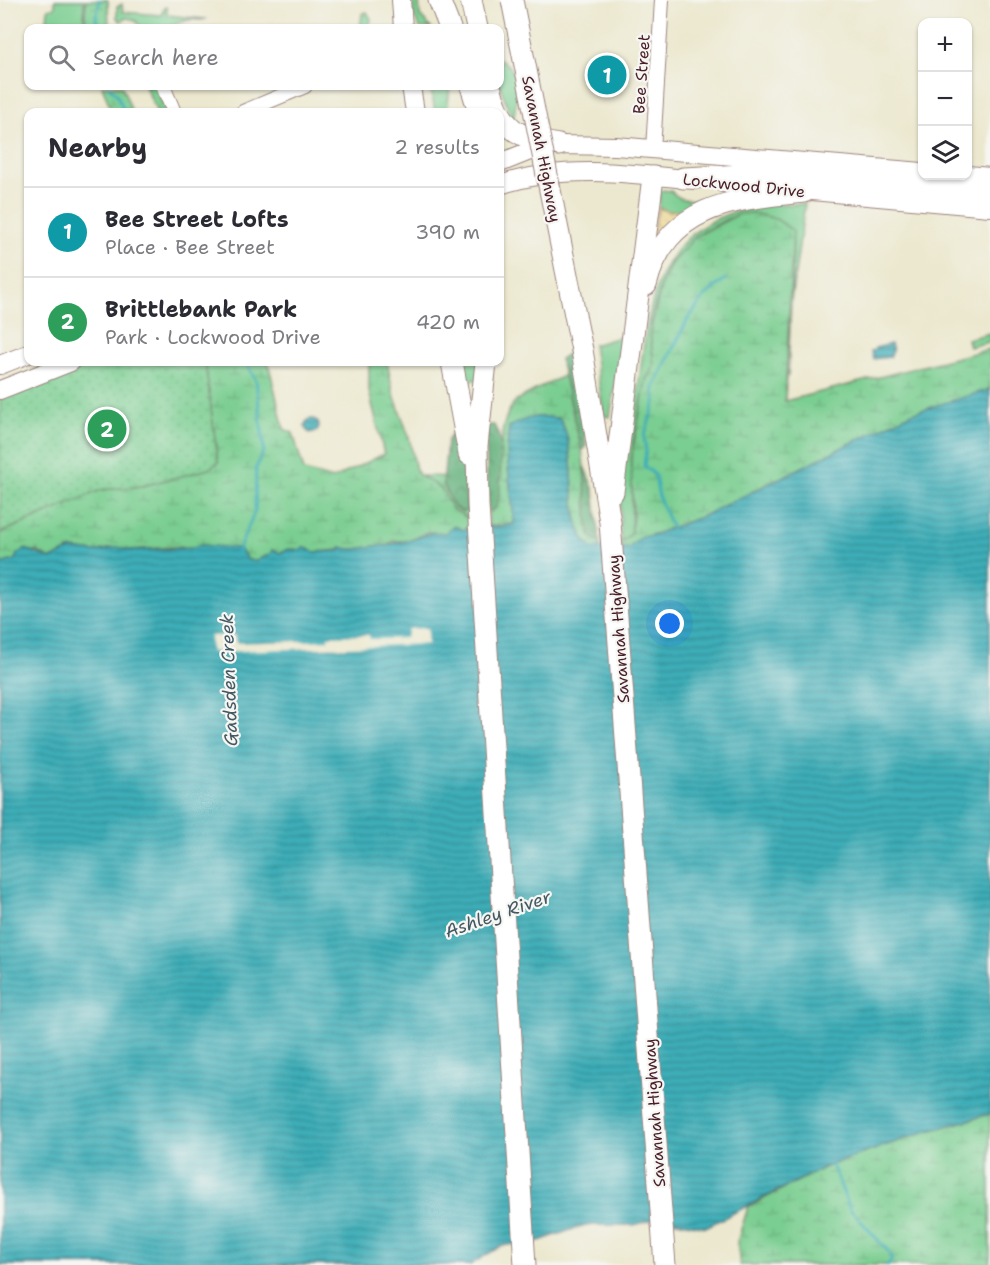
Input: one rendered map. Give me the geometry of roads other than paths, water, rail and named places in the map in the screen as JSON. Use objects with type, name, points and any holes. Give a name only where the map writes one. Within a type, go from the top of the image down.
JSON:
[{"type":"highway","points":[[471,0],[476,24]]},
{"type":"highway","name":"Savannah Highway","points":[[512,0],[582,350],[610,526],[665,1265]]},
{"type":"highway","points":[[440,1],[449,24]]},
{"type":"highway","points":[[472,90],[478,108]]},
{"type":"highway","points":[[491,90],[497,108]]},
{"type":"highway","points":[[504,120],[528,140],[559,145]]},
{"type":"highway","points":[[683,178],[765,174],[916,178],[990,191]]},
{"type":"highway","points":[[610,526],[634,332],[640,263],[653,177]]},
{"type":"highway","points":[[634,332],[651,267],[665,244],[688,221],[724,202],[804,192]]},
{"type":"highway","points":[[453,366],[478,505]]},
{"type":"highway","points":[[485,366],[477,446],[478,505],[524,1261]]},
{"type":"main road","points":[[400,0],[403,24]]},
{"type":"main road","points":[[412,90],[414,108]]},
{"type":"main road","name":"Lockwood Drive","points":[[504,161],[530,151],[559,145],[616,146],[771,160],[916,178]]},
{"type":"main road","points":[[652,150],[653,177]]},
{"type":"main road","points":[[683,178],[678,172],[686,163],[771,160]]},
{"type":"main road","name":"Lockwood Drive","points":[[504,185],[517,180],[581,172],[683,178],[804,192],[990,207]]},
{"type":"main road","points":[[972,174],[990,175]]},
{"type":"main road","points":[[0,365],[23,356]]},
{"type":"main road","points":[[25,366],[27,380]]},
{"type":"main road","points":[[0,390],[61,366]]},
{"type":"street","name":"Bee Street","points":[[652,150],[662,0]]},
{"type":"street","points":[[165,90],[172,108]]},
{"type":"street","points":[[254,108],[296,90]]},
{"type":"water","points":[[891,344],[893,351],[890,357],[873,359],[871,351]]},
{"type":"water","name":"Ashley River","points":[[990,389],[990,1114],[921,1133],[825,1167],[706,1227],[661,1218],[633,1225],[585,1225],[539,1241],[501,1246],[470,1265],[0,1265],[0,564],[15,560],[17,554],[26,549],[51,559],[72,549],[95,552],[118,547],[128,550],[191,548],[200,545],[239,548],[248,560],[255,561],[270,554],[272,550],[280,553],[289,549],[300,550],[303,547],[315,552],[340,551],[341,547],[353,549],[388,546],[430,533],[446,533],[454,526],[463,530],[476,527],[507,526],[514,524],[508,464],[509,427],[521,421],[540,417],[560,419],[566,434],[570,451],[574,505],[582,536],[591,548],[629,548],[640,538],[703,516],[912,413]]},
{"type":"water","points":[[312,419],[317,421],[319,426],[317,431],[312,433],[307,431],[305,426],[307,421]]},
{"type":"waterway","name":"Gadsden Creek","points":[[97,24],[96,17],[100,0]]},
{"type":"waterway","name":"Gadsden Creek","points":[[113,90],[123,108]]},
{"type":"waterway","points":[[672,528],[659,498],[655,475],[644,466],[646,450],[644,437],[655,403],[654,387],[688,319],[705,296],[725,279]]},
{"type":"waterway","name":"Gadsden Creek","points":[[238,551],[255,511],[256,468],[264,450],[256,380],[247,366]]},
{"type":"waterway","points":[[832,1165],[850,1209],[888,1251],[892,1260],[887,1265]]},
{"type":"place","name":"Bee Street Lofts","points":[[607,75]]},
{"type":"place","name":"Brittlebank Park","points":[[107,429]]}]
